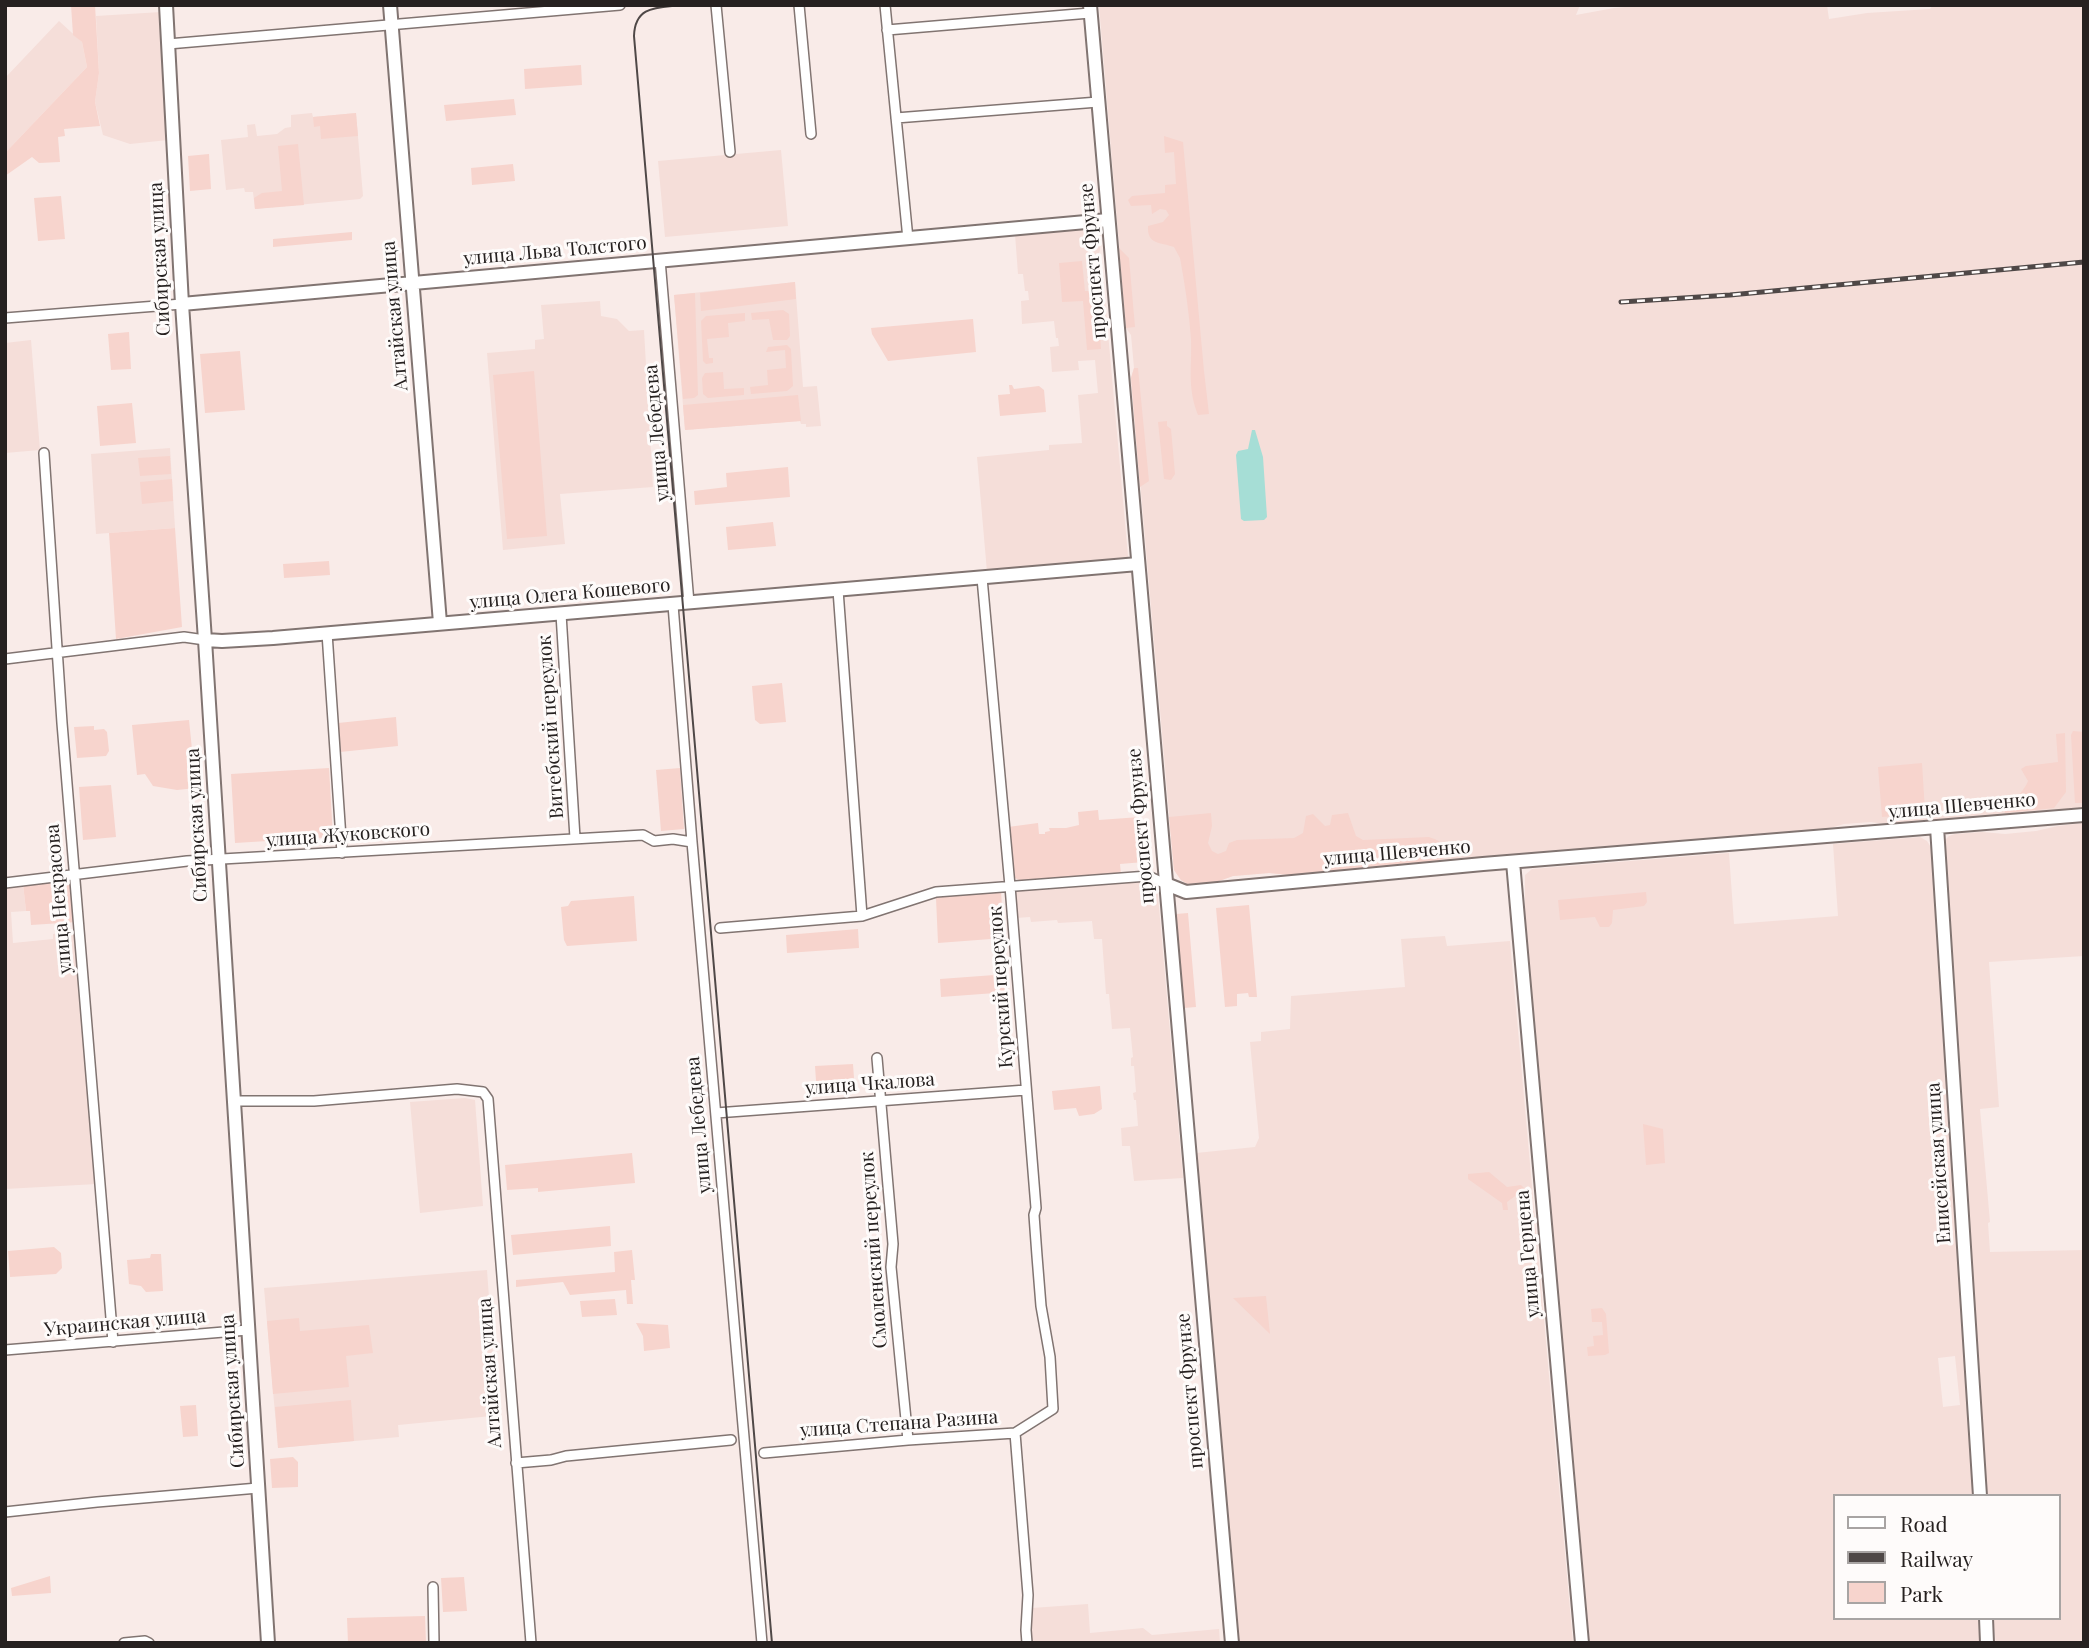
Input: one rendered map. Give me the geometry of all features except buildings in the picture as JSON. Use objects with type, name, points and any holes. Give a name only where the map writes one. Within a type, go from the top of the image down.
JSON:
[{"type":"street","name":"Сибирская улица","points":[[166,5],[182,304],[268,1643]]},
{"type":"street","name":"Алтайская улица","points":[[390,5],[440,623]]},
{"type":"street","points":[[168,44],[620,5]]},
{"type":"street","points":[[716,5],[730,152]]},
{"type":"street","points":[[799,5],[811,134]]},
{"type":"street","points":[[885,5],[908,239]]},
{"type":"street","points":[[887,30],[1090,9]]},
{"type":"street","name":"проспект Фрунзе","points":[[1090,9],[1232,1643]]},
{"type":"street","points":[[896,118],[1098,102]]},
{"type":"street","name":"улица Льва Толстого","points":[[5,318],[1108,220]]},
{"type":"street","name":"улица Лебедева","points":[[660,260],[689,603]]},
{"type":"street","name":"улица Некрасова","points":[[44,453],[113,1342]]},
{"type":"street","name":"улица Олега Кошевого","points":[[5,659],[184,637],[222,641],[327,633],[1138,564]]},
{"type":"street","name":"Курский переулок","points":[[982,578],[1010,886],[1036,1208],[1034,1215],[1041,1306],[1054,1392]]},
{"type":"street","points":[[838,590],[862,916]]},
{"type":"street","name":"улица Лебедева","points":[[673,605],[762,1643]]},
{"type":"street","name":"Витебский переулок","points":[[561,614],[575,838]]},
{"type":"street","points":[[327,633],[342,853]]},
{"type":"street","name":"улица Шевченко","points":[[720,928],[862,916],[936,892],[1148,876],[1186,891],[2084,815]]},
{"type":"street","name":"Енисейская улица","points":[[1937,827],[1980,1494]]},
{"type":"street","name":"улица Жуковского","points":[[5,883],[187,861],[643,835],[654,841],[673,839],[692,842]]},
{"type":"street","name":"улица Герцена","points":[[1513,862],[1582,1643]]},
{"type":"street","name":"Смоленский переулок","points":[[877,1058],[893,1244],[891,1267],[908,1440]]},
{"type":"street","name":"Алтайская улица","points":[[234,1101],[314,1101],[457,1089],[483,1092],[488,1099],[531,1643]]},
{"type":"street","name":"улица Чкалова","points":[[716,1112],[1026,1090]]},
{"type":"street","name":"Украинская улица","points":[[5,1350],[248,1330]]},
{"type":"street","name":"улица Степана Разина","points":[[764,1453],[1015,1433],[1054,1409],[1054,1392]]},
{"type":"street","points":[[1015,1433],[1028,1595],[1027,1643]]},
{"type":"street","points":[[516,1463],[731,1440]]},
{"type":"street","points":[[5,1512],[258,1488]]},
{"type":"street","points":[[433,1587],[434,1643]]},
{"type":"street","points":[[1986,1620],[1987,1643]]},
{"type":"street","points":[[124,1643],[149,1643]]},
{"type":"shaded area","points":[[1099,5],[1580,5],[1576,15],[1648,5],[1827,5],[1829,19],[1867,13],[1930,9],[1933,5],[2084,5],[2084,809],[1884,824],[1844,824],[1827,829],[1290,875],[1269,873],[1233,876],[1216,882],[1189,885],[1181,880],[1174,870],[1131,378],[1134,368],[1131,335],[1126,328]]},
{"type":"shaded area","points":[[161,12],[168,140],[130,144],[103,135],[95,102],[99,73],[96,16]]},
{"type":"shaded area","points":[[59,21],[82,42],[87,67],[5,153],[5,78]]},
{"type":"shaded area","points":[[312,113],[313,117],[356,113],[363,196],[360,199],[255,209],[253,192],[245,192],[244,188],[226,190],[221,140],[248,137],[247,125],[255,124],[257,136],[277,134],[291,127],[291,115]]},
{"type":"shaded area","points":[[781,150],[788,226],[665,237],[658,161]]},
{"type":"shaded area","points":[[1086,228],[1096,234],[1100,244],[1097,260],[1100,290],[1105,299],[1128,556],[1127,559],[987,572],[977,457],[1049,450],[1049,445],[1082,443],[1078,395],[1098,393],[1095,360],[1078,361],[1079,370],[1052,372],[1050,347],[1059,346],[1054,321],[1022,324],[1021,301],[1029,300],[1023,274],[1018,274],[1015,234]]},
{"type":"shaded area","points":[[795,282],[803,387],[817,386],[821,426],[806,427],[806,424],[801,424],[800,421],[685,430],[674,295]]},
{"type":"shaded area","points":[[600,301],[601,316],[617,319],[629,331],[644,330],[653,487],[560,494],[565,544],[503,550],[487,353],[535,349],[535,340],[544,339],[541,305]]},
{"type":"shaded area","points":[[31,340],[40,450],[5,453],[5,343]]},
{"type":"shaded area","points":[[170,448],[175,528],[96,534],[91,454]]},
{"type":"shaded area","points":[[2084,823],[2084,956],[1989,962],[1999,1107],[1980,1109],[1990,1252],[2084,1250],[2084,1643],[1996,1643],[1993,1620],[2061,1620],[2061,1494],[1985,1494],[1944,846],[1945,840],[1955,834],[2005,834]]},
{"type":"shaded area","points":[[1920,837],[1927,841],[1932,849],[1975,1494],[1834,1494],[1834,1620],[1980,1620],[1981,1643],[1590,1643],[1535,1086],[1525,948],[1525,875],[1532,869],[1729,853],[1734,924],[1838,916],[1833,844]],"holes":[[[1955,1356],[1960,1405],[1943,1407],[1938,1358]]]},
{"type":"shaded area","points":[[1152,881],[1157,885],[1183,1178],[1134,1181],[1130,1146],[1122,1146],[1121,1128],[1138,1126],[1133,1093],[1136,1092],[1134,1066],[1131,1066],[1133,1057],[1130,1028],[1112,1029],[1102,939],[1094,939],[1092,921],[1031,922],[1030,917],[1016,918],[1015,889]]},
{"type":"shaded area","points":[[23,884],[26,911],[11,912],[13,943],[53,939],[53,934],[77,931],[97,1184],[5,1189],[5,886]]},
{"type":"shaded area","points":[[1445,936],[1447,946],[1510,941],[1573,1643],[1240,1643],[1196,1153],[1255,1147],[1259,1138],[1250,1042],[1261,1041],[1261,1032],[1290,1029],[1291,996],[1405,987],[1401,939]]},
{"type":"shaded area","points":[[465,1098],[475,1100],[483,1206],[420,1213],[410,1102]]},
{"type":"shaded area","points":[[487,1270],[496,1395],[491,1403],[492,1416],[398,1425],[399,1437],[278,1448],[264,1288]]},
{"type":"shaded area","points":[[1088,1604],[1090,1633],[1143,1628],[1152,1635],[1219,1629],[1220,1643],[1032,1643],[1032,1608]]},
{"type":"green space","points":[[71,5],[95,5],[99,73],[95,102],[100,126],[64,129],[65,136],[58,137],[60,162],[39,163],[32,157],[5,176],[5,153],[87,67],[82,42],[73,35]]},
{"type":"green space","points":[[581,65],[582,85],[525,89],[524,69]]},
{"type":"green space","points":[[514,99],[516,115],[446,121],[444,105]]},
{"type":"green space","points":[[356,113],[358,136],[321,139],[320,126],[314,127],[313,117]]},
{"type":"green space","points":[[1164,136],[1183,142],[1209,414],[1198,415],[1192,395],[1190,329],[1180,258],[1174,247],[1155,242],[1148,232],[1148,226],[1163,222],[1169,215],[1166,210],[1160,209],[1152,214],[1151,205],[1131,206],[1128,200],[1132,196],[1165,193],[1165,185],[1176,184],[1174,152],[1165,153]]},
{"type":"green space","points":[[298,144],[304,205],[255,209],[254,198],[262,193],[282,191],[278,146]]},
{"type":"green space","points":[[209,154],[211,189],[190,191],[188,156]]},
{"type":"green space","points":[[513,164],[515,181],[472,185],[471,168]]},
{"type":"green space","points":[[61,196],[65,239],[38,241],[34,198]]},
{"type":"green space","points":[[352,232],[352,240],[273,247],[273,239]]},
{"type":"green space","points":[[1119,248],[1129,258],[1135,327],[1126,328]]},
{"type":"green space","points":[[1082,261],[1085,291],[1097,291],[1101,349],[1087,350],[1083,301],[1062,302],[1059,263]]},
{"type":"green space","points":[[795,282],[796,299],[701,311],[700,293]]},
{"type":"green space","points":[[695,293],[698,395],[683,399],[674,295]]},
{"type":"green space","points":[[783,310],[789,314],[790,336],[787,340],[773,340],[769,319],[752,320],[751,313]]},
{"type":"green space","points":[[745,313],[745,321],[728,323],[729,337],[707,339],[709,358],[713,358],[713,363],[706,364],[703,361],[701,321],[706,316]]},
{"type":"green space","points":[[973,319],[976,352],[888,361],[871,328]]},
{"type":"green space","points":[[129,332],[131,369],[111,370],[108,334]]},
{"type":"green space","points":[[787,345],[791,349],[793,386],[787,391],[751,394],[750,387],[768,385],[767,370],[786,368],[785,350],[766,352],[768,347]]},
{"type":"green space","points":[[240,351],[245,410],[205,413],[200,354]]},
{"type":"green space","points":[[1134,368],[1138,368],[1149,481],[1140,487],[1131,378]]},
{"type":"green space","points":[[534,371],[547,536],[507,539],[493,375]]},
{"type":"green space","points":[[723,372],[724,389],[744,388],[744,395],[708,398],[703,394],[702,378],[705,373]]},
{"type":"green space","points":[[1009,385],[1014,389],[1039,386],[1044,390],[1046,412],[1000,416],[998,395],[1010,394]]},
{"type":"green space","points":[[798,395],[801,421],[685,430],[683,405]]},
{"type":"green space","points":[[132,403],[136,443],[100,446],[97,406]]},
{"type":"green space","points":[[1167,421],[1167,426],[1171,429],[1175,474],[1171,480],[1164,479],[1158,422]]},
{"type":"green space","points":[[170,456],[171,474],[140,476],[138,458]]},
{"type":"green space","points":[[788,467],[790,497],[695,505],[694,491],[727,487],[726,473]]},
{"type":"green space","points":[[172,479],[173,501],[142,504],[140,482]]},
{"type":"green space","points":[[773,522],[776,546],[728,550],[726,527]]},
{"type":"green space","points":[[175,528],[182,627],[116,639],[109,533]]},
{"type":"green space","points":[[329,561],[330,575],[284,578],[283,564]]},
{"type":"green space","points":[[782,683],[786,722],[760,724],[755,720],[752,686]]},
{"type":"green space","points":[[396,717],[398,746],[340,752],[338,723]]},
{"type":"green space","points":[[189,720],[196,788],[177,790],[153,786],[145,774],[137,775],[132,725]]},
{"type":"green space","points":[[94,726],[94,730],[104,729],[107,732],[109,751],[106,756],[77,758],[74,727]]},
{"type":"green space","points":[[2073,731],[2084,732],[2084,803],[2075,803],[2071,735]]},
{"type":"green space","points":[[2065,733],[2066,792],[2054,808],[2005,813],[2001,804],[2014,803],[2028,781],[2021,769],[2058,762],[2056,734]]},
{"type":"green space","points":[[1922,763],[1925,811],[1919,814],[1882,817],[1878,767]]},
{"type":"green space","points":[[329,768],[333,837],[235,843],[231,774]]},
{"type":"green space","points":[[680,768],[684,829],[661,831],[656,770]]},
{"type":"green space","points":[[111,785],[116,837],[83,840],[79,787]]},
{"type":"green space","points":[[1098,810],[1099,820],[1140,817],[1144,862],[1120,864],[1121,874],[1021,881],[1015,878],[1008,827],[1038,823],[1039,834],[1045,834],[1050,831],[1049,828],[1079,825],[1078,812]]},
{"type":"green space","points":[[1211,813],[1212,826],[1208,843],[1212,851],[1218,854],[1226,851],[1229,843],[1237,840],[1294,838],[1303,833],[1306,816],[1313,814],[1325,826],[1330,825],[1332,815],[1348,813],[1356,836],[1363,840],[1429,837],[1441,842],[1447,853],[1438,861],[1290,875],[1269,873],[1233,876],[1216,882],[1189,885],[1181,880],[1174,870],[1169,817]]},
{"type":"green space","points":[[70,879],[73,883],[77,922],[31,925],[30,911],[26,911],[23,884]]},
{"type":"green space","points":[[1001,891],[1004,938],[938,943],[936,898]]},
{"type":"green space","points":[[1646,892],[1647,902],[1644,906],[1613,910],[1609,927],[1600,927],[1595,917],[1560,920],[1558,900]]},
{"type":"green space","points":[[634,896],[637,941],[567,946],[561,907],[568,906],[571,901]]},
{"type":"green space","points":[[1249,905],[1257,997],[1249,997],[1248,993],[1237,994],[1237,1006],[1225,1007],[1216,908]]},
{"type":"green space","points":[[1188,913],[1196,1007],[1184,1008],[1176,914]]},
{"type":"green space","points":[[858,929],[859,948],[787,953],[786,935]]},
{"type":"green space","points":[[1008,974],[1009,992],[941,997],[940,979]]},
{"type":"green space","points":[[853,1064],[855,1092],[817,1095],[815,1066]]},
{"type":"green space","points":[[1100,1086],[1102,1109],[1094,1114],[1079,1116],[1076,1108],[1054,1110],[1052,1091]]},
{"type":"green space","points":[[1643,1124],[1663,1129],[1665,1163],[1646,1165]]},
{"type":"green space","points":[[632,1153],[635,1183],[538,1192],[538,1188],[507,1190],[505,1165]]},
{"type":"green space","points":[[1489,1172],[1507,1187],[1521,1185],[1525,1189],[1507,1202],[1508,1210],[1503,1210],[1502,1203],[1468,1179],[1468,1174]]},
{"type":"green space","points":[[610,1226],[611,1246],[513,1255],[511,1235]]},
{"type":"green space","points":[[54,1247],[61,1253],[62,1268],[56,1274],[10,1277],[8,1251]]},
{"type":"green space","points":[[632,1250],[635,1280],[631,1280],[633,1304],[627,1304],[626,1290],[570,1295],[563,1282],[516,1287],[516,1280],[615,1272],[614,1252]]},
{"type":"green space","points":[[151,1254],[161,1254],[163,1291],[146,1292],[141,1286],[129,1284],[127,1260],[150,1258]]},
{"type":"green space","points":[[1266,1296],[1270,1334],[1233,1298]]},
{"type":"green space","points":[[615,1299],[617,1315],[582,1317],[580,1301]]},
{"type":"green space","points":[[1602,1308],[1606,1314],[1609,1353],[1588,1356],[1587,1347],[1594,1346],[1593,1336],[1603,1335],[1602,1322],[1592,1322],[1591,1309]]},
{"type":"green space","points":[[299,1318],[300,1331],[369,1325],[373,1353],[346,1356],[349,1387],[273,1394],[267,1321]]},
{"type":"green space","points":[[636,1323],[668,1325],[670,1348],[644,1351],[643,1336]]},
{"type":"green space","points":[[351,1400],[354,1441],[278,1448],[275,1407]]},
{"type":"green space","points":[[196,1405],[198,1436],[183,1437],[180,1406]]},
{"type":"green space","points":[[293,1457],[298,1462],[298,1487],[272,1488],[270,1459]]},
{"type":"green space","points":[[50,1576],[51,1593],[12,1596],[11,1588]]},
{"type":"green space","points":[[464,1577],[467,1611],[443,1612],[441,1578]]},
{"type":"green space","points":[[425,1616],[426,1643],[348,1643],[347,1618]]},
{"type":"water","points":[[1252,430],[1255,430],[1263,457],[1267,517],[1264,520],[1244,521],[1241,519],[1236,455],[1238,451],[1248,449]]},
{"type":"tram line","points":[[682,5],[643,13],[635,26],[634,36],[772,1643]]},
{"type":"railway","points":[[1621,302],[1730,295],[2084,262]]}]
